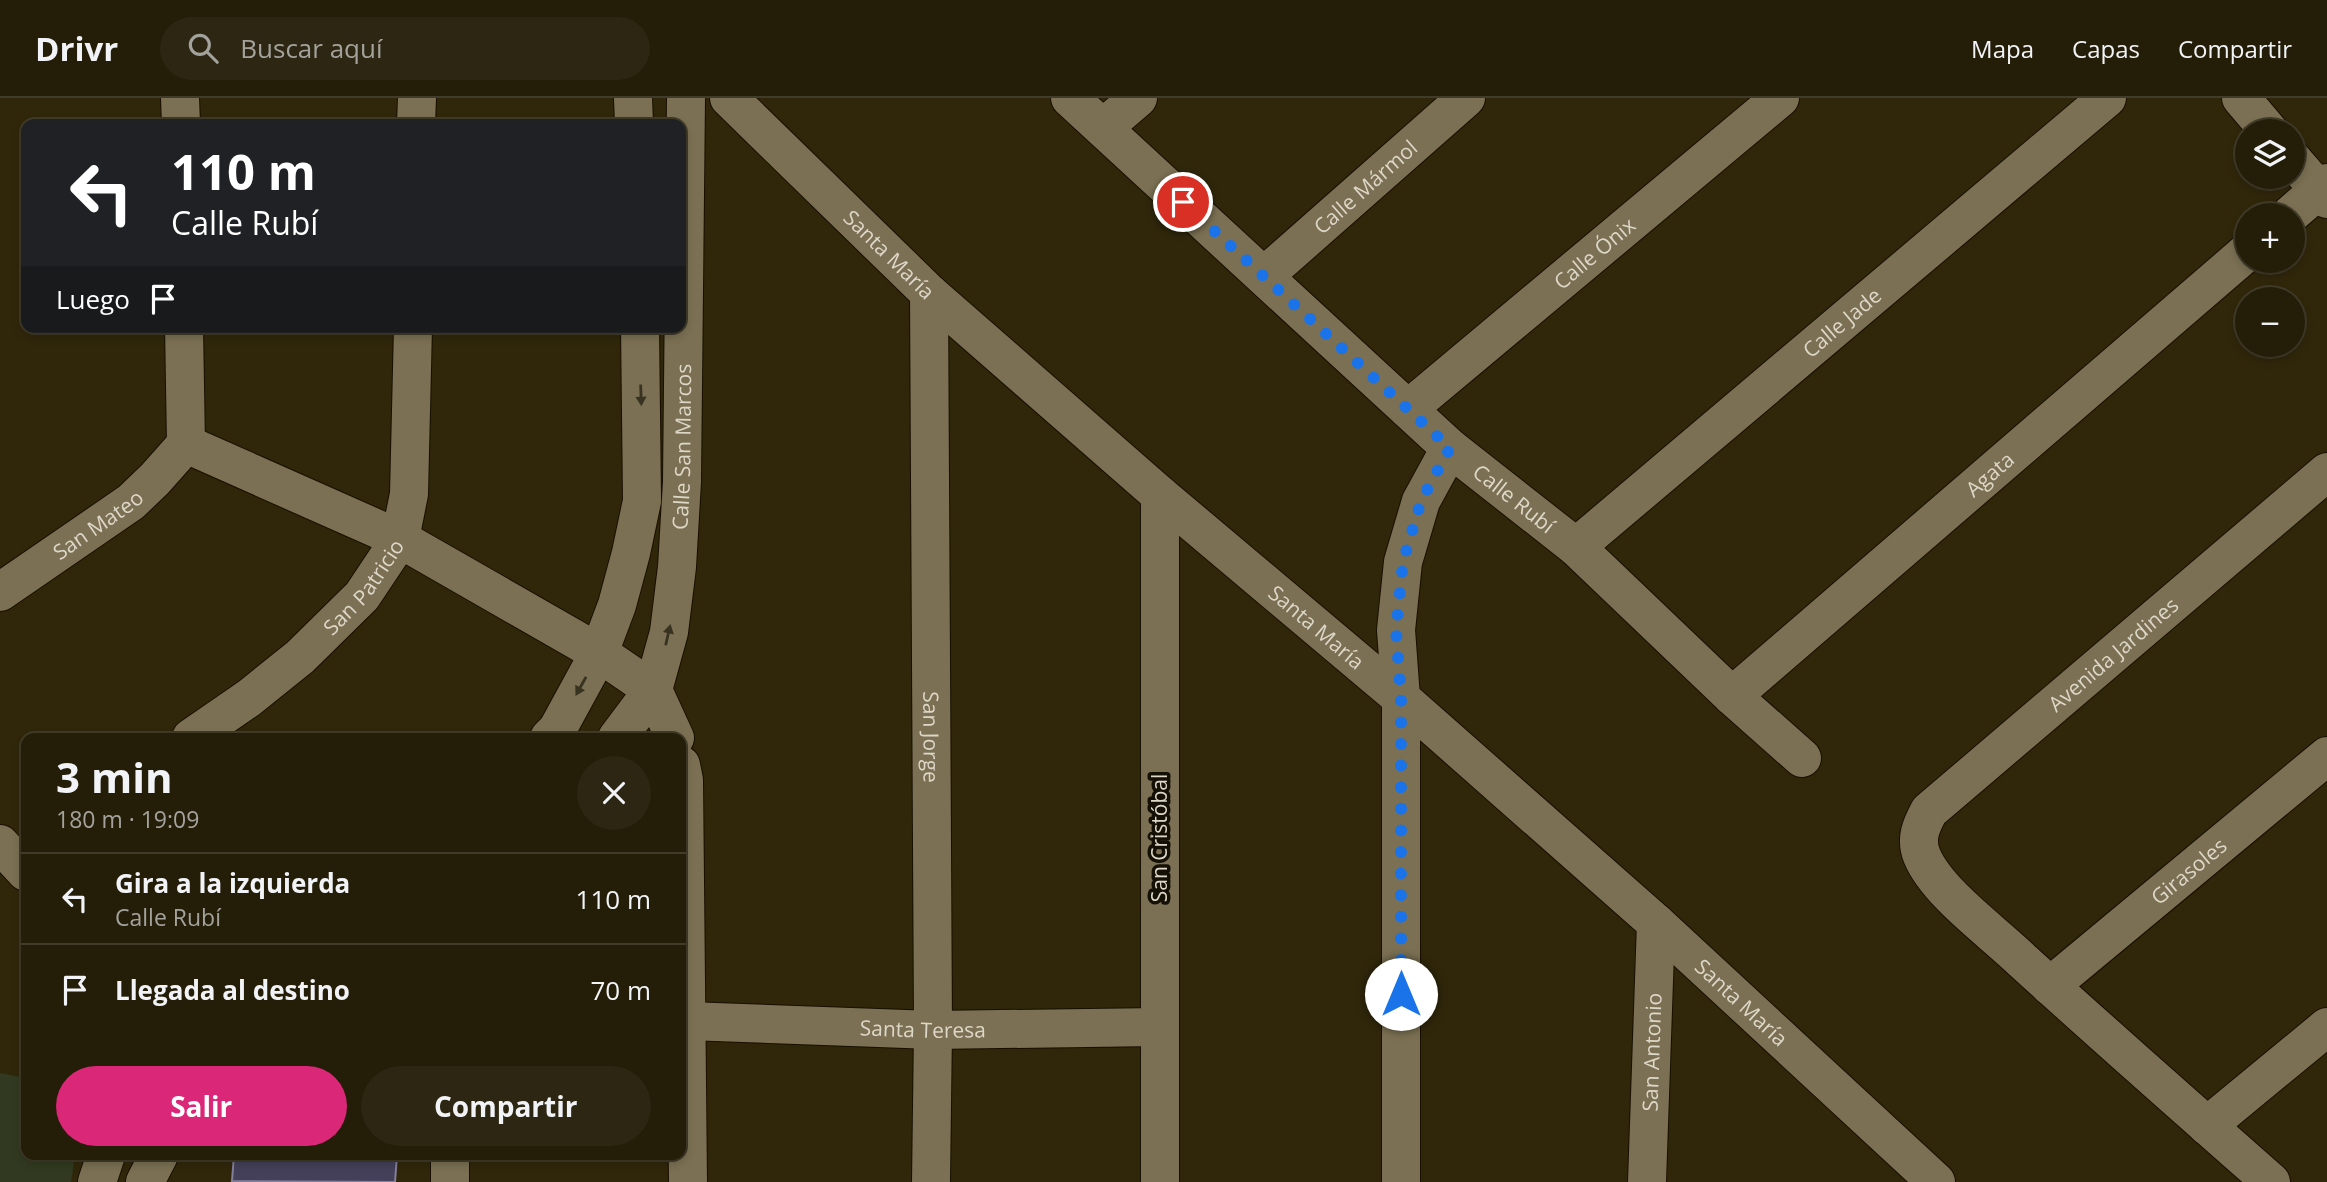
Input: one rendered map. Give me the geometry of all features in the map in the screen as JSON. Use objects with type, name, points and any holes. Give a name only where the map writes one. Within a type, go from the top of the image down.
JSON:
[{"type":"street","points":[[180,98],[181,119]]},
{"type":"street","points":[[416,119],[417,98]]},
{"type":"street","points":[[633,98],[634,119]]},
{"type":"street","name":"Calle San Marcos","points":[[686,98],[686,119]]},
{"type":"street","name":"Santa María","points":[[729,98],[929,293],[1160,495],[1401,698],[1656,923],[1937,1182]]},
{"type":"street","name":"Calle Rubí","points":[[1070,98],[1450,448],[1576,547],[1732,696],[1802,758]]},
{"type":"street","points":[[1103,128],[1138,98]]},
{"type":"street","name":"Calle Mármol","points":[[1264,275],[1466,98]]},
{"type":"street","name":"Calle Ónix","points":[[1408,409],[1780,98]]},
{"type":"street","name":"Calle Jade","points":[[1576,547],[2107,98]]},
{"type":"street","points":[[2241,98],[2259,119]]},
{"type":"street","points":[[2305,172],[2324,191],[2305,204]]},
{"type":"street","name":"Agata","points":[[1732,696],[2235,262]]},
{"type":"street","name":"San Jorge","points":[[929,293],[933,1030],[930,1182]]},
{"type":"street","points":[[184,333],[186,444],[400,539],[599,653],[653,690],[673,733]]},
{"type":"street","name":"San Patricio","points":[[198,733],[249,698],[300,657],[362,596],[400,539],[408,494],[413,333]]},
{"type":"street","name":"Calle San Marcos","points":[[554,733],[599,653],[617,605],[631,553],[642,501],[640,333]]},
{"type":"street","name":"Calle San Marcos","points":[[621,733],[653,690],[669,632],[678,555],[682,482],[684,333]]},
{"type":"street","name":"San Mateo","points":[[0,592],[131,502],[186,444]]},
{"type":"street","points":[[1401,1182],[1401,698],[1396,630],[1403,562],[1421,501],[1450,448]]},
{"type":"street","name":"Avenida Jardines","points":[[2050,986],[1942,887],[1929,869],[1919,846],[1920,827],[1929,811],[2327,472]]},
{"type":"street","name":"San Cristóbal","points":[[1160,495],[1160,1182]]},
{"type":"street","name":"Girasoles","points":[[2050,986],[2327,756]]},
{"type":"street","name":"San Antonio","points":[[1647,1182],[1656,923]]},
{"type":"street","points":[[686,941],[688,1182]]},
{"type":"street","points":[[2050,986],[2271,1182]]},
{"type":"street","name":"Santa Teresa","points":[[687,1021],[933,1030],[1159,1027]]},
{"type":"street","points":[[2207,1126],[2327,1027]]},
{"type":"street","points":[[97,1182],[104,1160]]},
{"type":"street","points":[[145,1182],[156,1160]]},
{"type":"street","points":[[450,1160],[450,1182]]},
{"type":"green space","points":[[0,1073],[21,1077],[21,1160],[74,1160],[71,1182],[0,1182]]},
{"type":"building","points":[[234,1160],[397,1160],[395,1182],[232,1181]]},
{"type":"route","points":[[1183,202],[1450,448],[1421,501],[1403,562],[1396,630],[1401,698],[1401,994]]}]
